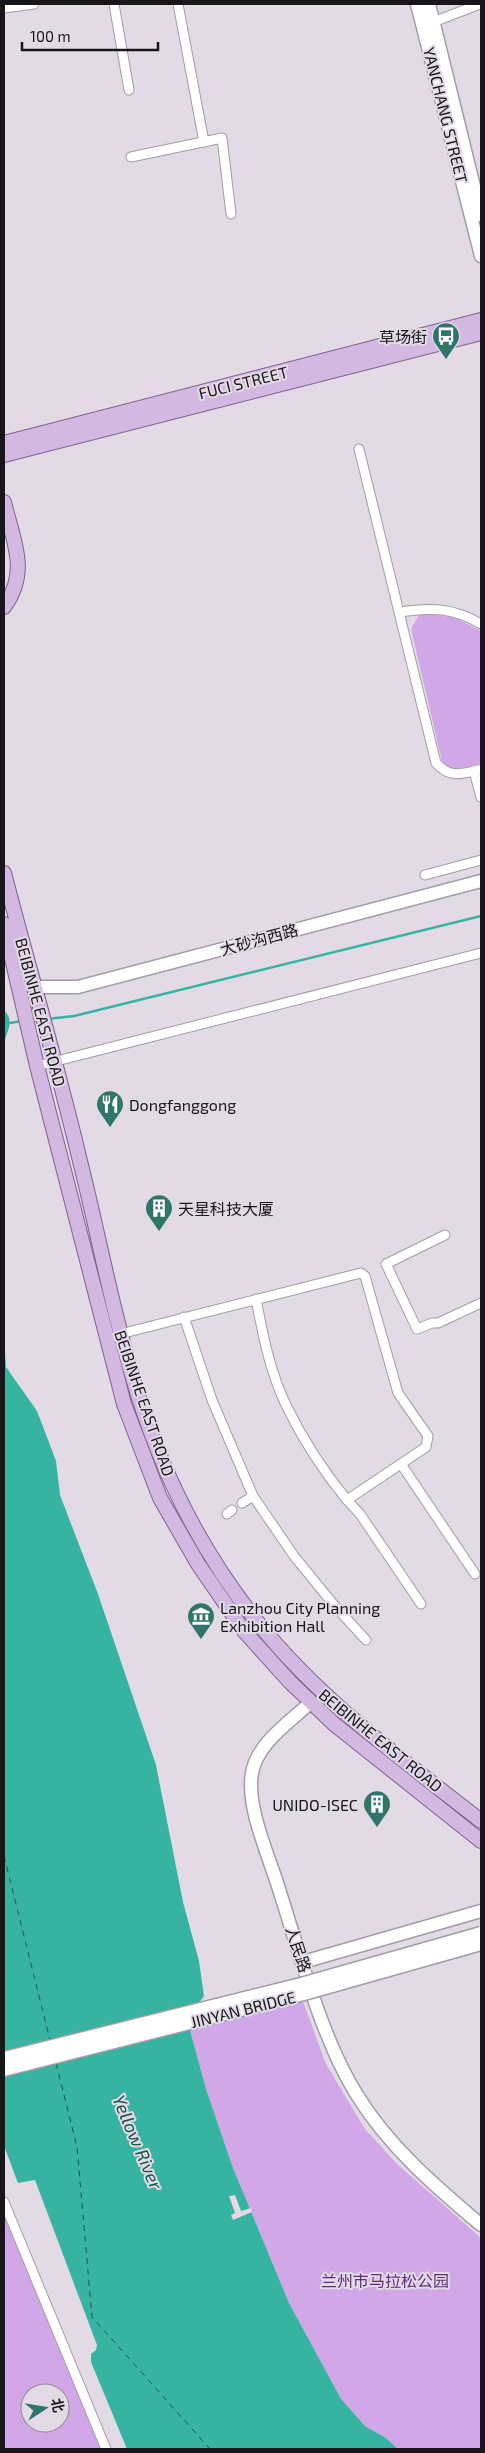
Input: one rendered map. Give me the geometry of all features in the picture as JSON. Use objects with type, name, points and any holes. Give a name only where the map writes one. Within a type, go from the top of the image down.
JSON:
[{"type":"main road","name":"YANCHANG STREET","points":[[417,4],[481,256]]},
{"type":"main road","name":"YANCHANG STREET","points":[[429,4],[481,215]]},
{"type":"main road","points":[[104,424],[132,404],[481,312]]},
{"type":"main road","name":"FUCI STREET","points":[[199,400],[481,320]]},
{"type":"main road","name":"FUCI STREET","points":[[4,455],[10,442],[104,424],[481,333]]},
{"type":"main road","points":[[104,424],[135,428],[198,414],[481,342]]},
{"type":"main road","points":[[4,465],[10,442]]},
{"type":"main road","points":[[4,502],[19,569],[17,584],[4,607]]},
{"type":"main road","points":[[4,529],[11,566],[8,587],[4,595]]},
{"type":"main road","name":"BEIBINHE EAST ROAD","points":[[4,873],[79,1156],[120,1334],[146,1417],[175,1491],[191,1524],[217,1565],[258,1622],[332,1702],[481,1821]]},
{"type":"main road","name":"大砂沟西路","points":[[35,986],[78,987],[481,880]]},
{"type":"main road","name":"BEIBINHE EAST ROAD","points":[[4,924],[35,1061],[124,1404],[160,1498],[198,1564],[244,1631],[334,1724],[481,1841]]},
{"type":"main road","name":"人民路","points":[[311,1702],[270,1739],[259,1754],[252,1772],[250,1791],[260,1829],[303,1962],[330,2038],[356,2094],[377,2125],[424,2176],[481,2225]]},
{"type":"main road","points":[[303,1962],[481,1911]]},
{"type":"main road","name":"JINYAN BRIDGE","points":[[4,2058],[301,1984],[481,1933]]},
{"type":"main road","name":"JINYAN BRIDGE","points":[[4,2070],[304,1994],[481,1944]]},
{"type":"street","points":[[4,8],[34,4]]},
{"type":"street","points":[[114,4],[129,90]]},
{"type":"street","points":[[178,4],[204,142]]},
{"type":"street","points":[[433,22],[480,4]]},
{"type":"street","points":[[131,157],[222,138],[231,214]]},
{"type":"street","points":[[359,449],[436,763],[444,772],[458,776],[478,770],[481,797]]},
{"type":"street","points":[[400,612],[427,608],[465,614],[481,624]]},
{"type":"street","points":[[425,875],[481,860]]},
{"type":"street","points":[[35,1061],[481,953]]},
{"type":"street","points":[[445,1235],[386,1264],[417,1329],[432,1322],[438,1323],[481,1303]]},
{"type":"street","points":[[120,1334],[361,1273],[365,1276],[398,1393],[428,1436],[426,1447],[347,1500]]},
{"type":"street","points":[[256,1300],[268,1354],[286,1406],[326,1473],[360,1514],[422,1604]]},
{"type":"street","points":[[184,1317],[212,1400],[253,1496],[294,1556],[334,1605],[366,1640]]},
{"type":"street","points":[[401,1464],[475,1574]]},
{"type":"street","points":[[242,1503],[253,1496]]},
{"type":"street","points":[[4,2202],[106,2449]]},
{"type":"green space","points":[[420,613],[456,618],[481,631],[481,763],[465,769],[456,770],[447,766],[442,761],[411,629]]},
{"type":"green space","name":"兰州市马拉松公园","points":[[283,1981],[288,1995],[300,1993],[326,2064],[365,2129],[397,2164],[481,2238],[481,2449],[398,2449],[386,2438],[365,2426],[341,2400],[289,2303],[233,2168],[206,2089],[187,2019],[267,2000],[263,1986]]},
{"type":"green space","points":[[4,2192],[66,2341],[107,2449],[4,2449]]},
{"type":"water","points":[[4,1011],[10,1022],[4,1043]]},
{"type":"water","name":"Yellow River","points":[[4,1335],[6,1367],[37,1411],[56,1461],[60,1495],[98,1594],[156,1765],[183,1902],[199,1961],[204,1996],[187,2019],[206,2089],[233,2168],[289,2303],[341,2399],[365,2426],[386,2438],[398,2449],[127,2449],[91,2362],[91,2354],[96,2350],[97,2345],[35,2180],[18,2183],[4,2146]]},
{"type":"pier","points":[[235,2195],[241,2211],[251,2208],[252,2212],[233,2220],[231,2215],[235,2213],[229,2196]]},
{"type":"waterway","points":[[47,1019],[74,1016],[481,916]]},
{"type":"waterway","points":[[4,1024],[22,1021]]},
{"type":"ferry route","points":[[4,1856],[50,2040]]},
{"type":"ferry route","points":[[56,2063],[77,2147],[92,2317],[210,2449]]},
{"type":"place","name":"草场街","points":[[446,360]]},
{"type":"place","name":"Dongfanggong","points":[[110,1128]]},
{"type":"place","name":"天星科技大厦","points":[[159,1232]]},
{"type":"place","name":"Lanzhou City Planning Exhibition Hall","points":[[201,1640]]},
{"type":"place","name":"UNIDO-ISEC","points":[[377,1828]]}]
